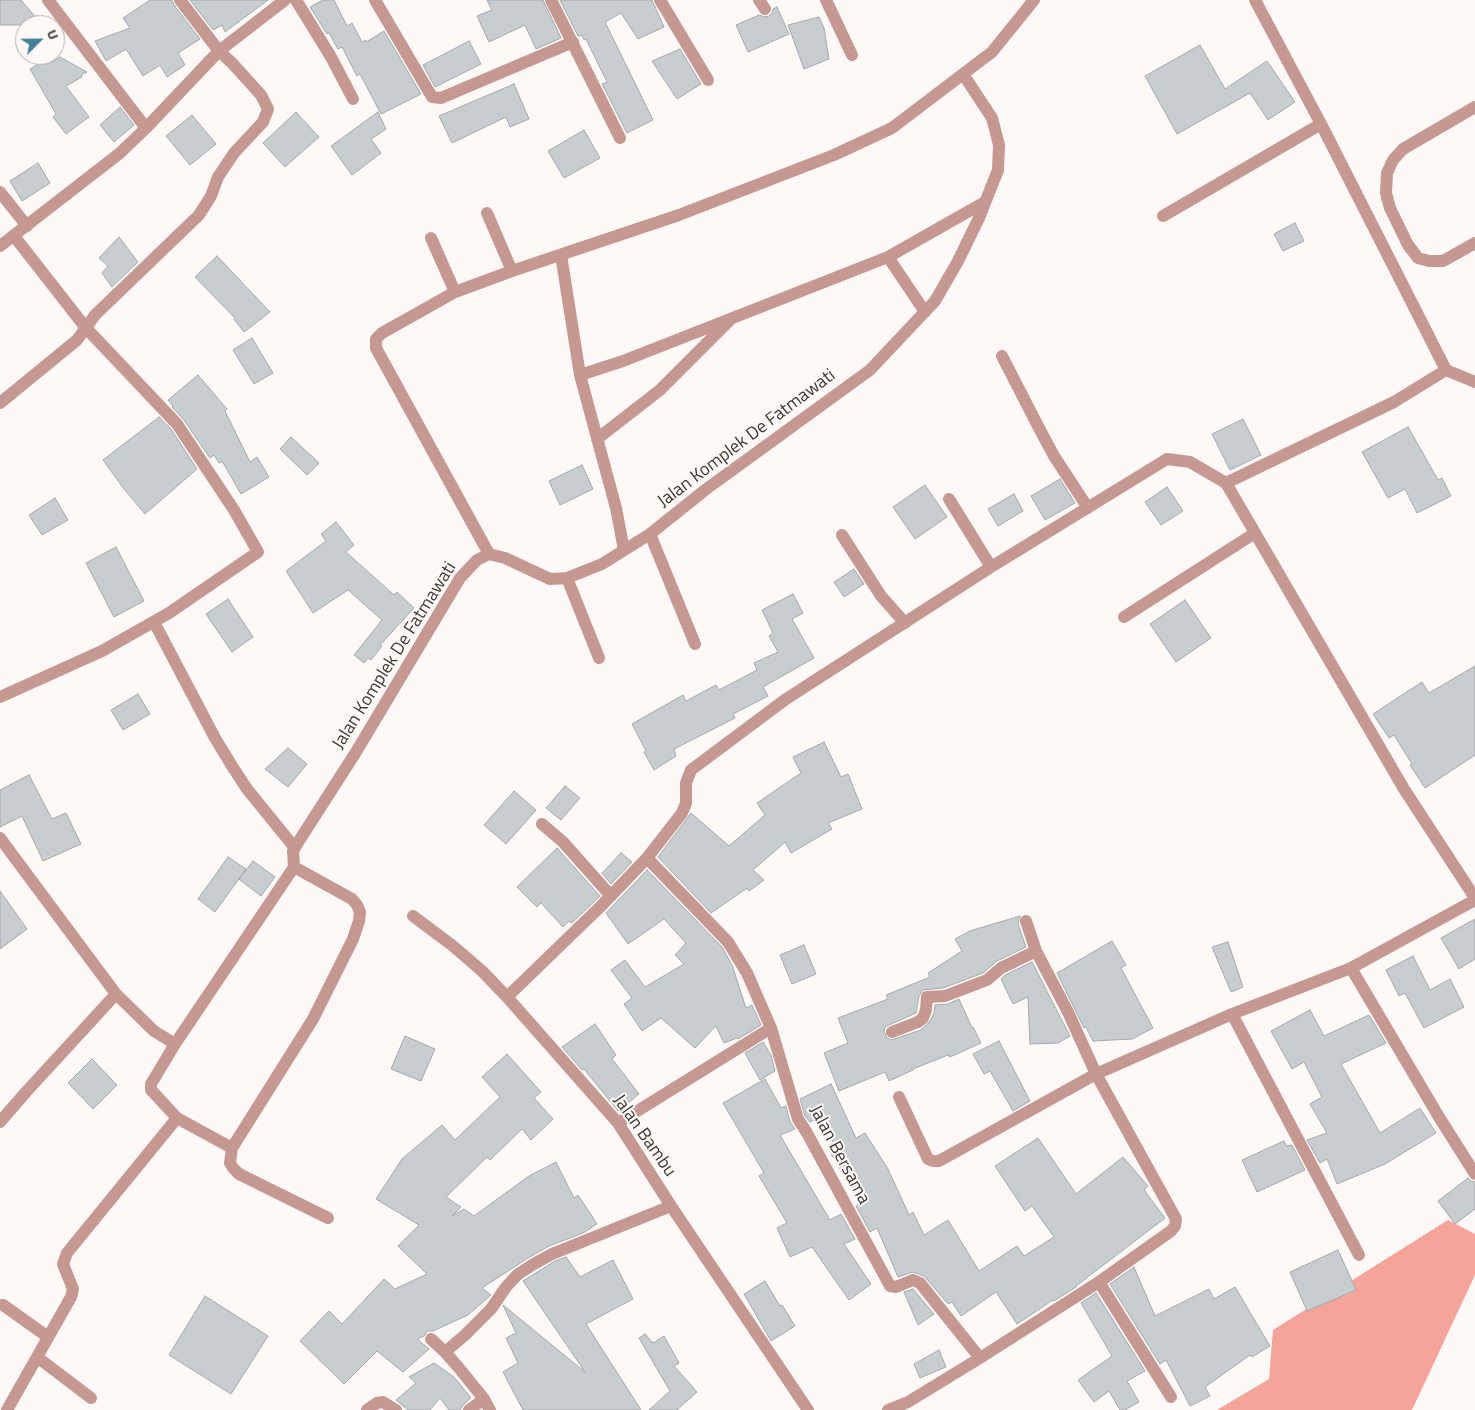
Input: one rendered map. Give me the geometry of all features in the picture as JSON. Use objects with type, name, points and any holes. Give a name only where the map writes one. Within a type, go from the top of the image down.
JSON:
[{"type":"street","points":[[48,0],[146,128]]},
{"type":"street","points":[[0,403],[78,340],[95,316],[199,215],[211,196],[218,177],[234,153],[263,122],[268,109],[261,95],[219,50],[180,0]]},
{"type":"street","points":[[0,246],[120,153],[219,50],[285,0]]},
{"type":"street","points":[[296,0],[354,99]]},
{"type":"street","points":[[375,0],[432,97],[441,98],[573,42]]},
{"type":"street","points":[[551,0],[620,138]]},
{"type":"street","points":[[660,0],[708,80]]},
{"type":"street","points":[[826,0],[852,55]]},
{"type":"street","points":[[489,554],[376,348],[376,339],[382,333],[455,292],[679,216],[834,155],[892,128],[992,52],[1034,0]]},
{"type":"street","points":[[1255,0],[1321,124],[1446,370],[1475,382]]},
{"type":"street","name":"Jalan Komplek De Fatmawati","points":[[294,867],[293,855],[295,848],[356,752],[460,578],[477,560],[489,554],[505,558],[550,579],[566,578],[602,564],[650,534],[705,490],[870,370],[935,301],[958,261],[979,218],[998,170],[999,145],[992,118],[963,74]]},
{"type":"street","points":[[1475,107],[1404,149],[1389,167],[1386,194],[1408,245],[1418,258],[1429,261],[1443,261],[1475,243]]},
{"type":"street","points":[[1163,216],[1321,124]]},
{"type":"street","points":[[0,192],[27,226]]},
{"type":"street","points":[[580,375],[623,361],[888,257],[985,202]]},
{"type":"street","points":[[487,212],[512,272]]},
{"type":"street","points":[[0,697],[102,651],[169,614],[258,552],[234,510],[177,424],[86,328],[14,236]]},
{"type":"street","points":[[431,238],[455,292]]},
{"type":"street","points":[[561,255],[580,375],[616,508],[624,550]]},
{"type":"street","points":[[888,257],[925,312]]},
{"type":"street","points":[[597,439],[660,390],[733,318]]},
{"type":"street","points":[[1002,356],[1050,449],[1088,508]]},
{"type":"street","points":[[1226,483],[1394,402],[1446,370]]},
{"type":"street","points":[[507,997],[611,896],[647,858],[682,814],[686,803],[686,783],[691,770],[786,699],[991,567],[1167,459],[1190,462],[1226,483],[1404,789],[1475,899],[1351,968],[1232,1014],[1096,1074],[939,1161],[933,1162],[928,1159],[899,1097]]},
{"type":"street","points":[[949,499],[991,567]]},
{"type":"street","points":[[1124,618],[1255,533]]},
{"type":"street","points":[[650,534],[695,644]]},
{"type":"street","points":[[842,535],[881,596],[904,624]]},
{"type":"street","points":[[566,578],[599,658]]},
{"type":"street","points":[[154,622],[215,738],[232,766],[247,789],[295,848]]},
{"type":"street","points":[[542,824],[563,842],[611,896]]},
{"type":"street","points":[[0,838],[116,994],[154,1031],[175,1044]]},
{"type":"street","name":"Jalan Bersama","points":[[647,858],[728,942],[747,973],[771,1028],[798,1119],[890,1286],[896,1287],[912,1280],[920,1282],[980,1358]]},
{"type":"street","points":[[232,1148],[177,1118],[153,1092],[151,1087],[175,1044],[294,867],[352,899],[360,912],[359,921],[353,939],[313,1019],[232,1148],[230,1163],[239,1174],[328,1218]]},
{"type":"street","name":"Jalan Bambu","points":[[413,916],[482,971],[618,1122],[671,1206],[808,1410]]},
{"type":"street","points":[[888,1410],[908,1402],[1099,1282],[1171,1231],[1175,1226],[1176,1219],[1096,1074],[1068,1012],[1036,951],[1026,922]]},
{"type":"street","points":[[892,1032],[918,1022],[923,1018],[927,997],[945,996],[987,980],[1001,968],[1036,951]]},
{"type":"street","points":[[1351,968],[1475,1174]]},
{"type":"street","points":[[0,1122],[116,994]]},
{"type":"street","points":[[1232,1014],[1359,1255]]},
{"type":"street","points":[[618,1122],[771,1028]]},
{"type":"street","points":[[0,1407],[6,1410],[71,1297],[73,1289],[64,1264],[67,1254],[177,1118]]},
{"type":"street","points":[[445,1352],[486,1314],[517,1275],[532,1264],[552,1254],[671,1206]]},
{"type":"street","points":[[1099,1282],[1172,1397]]},
{"type":"street","points":[[3,1305],[48,1337]]},
{"type":"street","points":[[431,1339],[445,1352],[487,1405],[468,1410]]},
{"type":"street","points":[[37,1357],[90,1398]]},
{"type":"street","points":[[367,1410],[377,1403],[383,1402],[396,1410]]},
{"type":"shaded area","points":[[1448,1220],[1475,1234],[1475,1275],[1412,1410],[1217,1410],[1269,1379],[1273,1330]]},
{"type":"building","points":[[0,0],[21,0],[34,15],[15,15],[15,25],[0,25]]},
{"type":"building","points":[[150,0],[172,0],[200,39],[178,53],[185,65],[167,77],[160,65],[143,76],[126,49],[106,61],[95,41],[130,28],[123,18]]},
{"type":"building","points":[[190,0],[268,0],[225,32],[222,25],[213,30]]},
{"type":"building","points":[[323,0],[334,0],[347,26],[352,23],[362,42],[365,40],[366,42],[384,31],[421,94],[381,114],[360,74],[357,76],[342,47],[338,49],[310,7]]},
{"type":"building","points":[[487,0],[543,0],[561,38],[536,49],[525,25],[489,42],[477,16],[492,10]]},
{"type":"building","points":[[560,0],[652,0],[664,27],[638,39],[621,13],[605,22],[653,120],[627,133],[602,84],[607,82],[586,39],[584,40],[582,35],[578,36]]},
{"type":"building","points":[[777,7],[789,34],[748,52],[736,25],[759,15],[769,16],[773,9]]},
{"type":"building","points":[[819,17],[824,28],[829,59],[804,69],[788,25]]},
{"type":"building","points":[[469,41],[481,64],[435,87],[423,65]]},
{"type":"building","points":[[1200,45],[1225,89],[1267,61],[1295,102],[1268,120],[1250,93],[1177,134],[1145,76]]},
{"type":"building","points":[[680,49],[701,84],[677,99],[652,61]]},
{"type":"building","points":[[65,60],[87,72],[66,86],[89,117],[66,134],[53,117],[56,114],[30,69],[37,65],[65,65]]},
{"type":"building","points":[[514,84],[529,119],[510,127],[506,117],[452,143],[439,116]]},
{"type":"building","points":[[120,107],[134,125],[114,142],[100,125]]},
{"type":"building","points":[[296,112],[319,137],[285,167],[263,143]]},
{"type":"building","points":[[378,112],[386,129],[371,139],[381,153],[352,175],[331,146]]},
{"type":"building","points":[[192,115],[216,144],[190,165],[166,136]]},
{"type":"building","points":[[584,130],[600,158],[564,178],[548,151]]},
{"type":"building","points":[[38,163],[50,183],[22,201],[10,181]]},
{"type":"building","points":[[1295,223],[1304,241],[1283,251],[1274,234]]},
{"type":"building","points":[[119,237],[138,262],[112,287],[102,273],[108,266],[99,258]]},
{"type":"building","points":[[217,256],[270,312],[244,332],[235,318],[195,277]]},
{"type":"building","points":[[252,338],[273,373],[254,384],[233,350]]},
{"type":"building","points":[[198,375],[227,409],[225,411],[250,462],[257,457],[269,477],[241,494],[222,461],[219,463],[214,455],[210,458],[168,400]]},
{"type":"building","points":[[159,417],[171,429],[197,469],[145,514],[103,460]]},
{"type":"building","points":[[1243,419],[1261,455],[1230,470],[1212,434]]},
{"type":"building","points":[[1408,427],[1438,480],[1442,478],[1451,496],[1417,513],[1405,489],[1388,498],[1362,452]]},
{"type":"building","points":[[291,437],[319,463],[307,475],[280,449]]},
{"type":"building","points":[[582,465],[593,489],[560,505],[549,481]]},
{"type":"building","points":[[1060,479],[1075,503],[1045,520],[1031,496]]},
{"type":"building","points":[[925,485],[947,517],[915,539],[893,507]]},
{"type":"building","points":[[1167,487],[1183,511],[1161,525],[1145,502]]},
{"type":"building","points":[[1014,494],[1023,511],[998,526],[988,509]]},
{"type":"building","points":[[55,498],[68,520],[42,535],[29,515]]},
{"type":"building","points":[[336,522],[354,545],[346,552],[394,595],[397,592],[414,608],[380,645],[382,646],[371,660],[368,658],[364,663],[354,655],[382,620],[348,590],[313,613],[286,571],[326,541],[321,534]]},
{"type":"building","points":[[116,547],[144,601],[114,617],[86,563]]},
{"type":"building","points":[[854,569],[864,584],[844,597],[834,582]]},
{"type":"building","points":[[793,594],[803,613],[792,619],[814,658],[763,687],[768,696],[733,714],[735,718],[674,749],[676,756],[654,770],[632,724],[683,695],[686,701],[716,685],[719,690],[757,670],[754,663],[778,652],[769,636],[773,633],[762,610]]},
{"type":"building","points":[[228,599],[253,637],[232,652],[206,614]]},
{"type":"building","points":[[1185,600],[1211,638],[1176,662],[1150,624]]},
{"type":"building","points":[[1475,666],[1475,755],[1425,788],[1394,735],[1389,738],[1373,714],[1422,682],[1429,693]]},
{"type":"building","points":[[138,694],[150,714],[123,730],[111,710]]},
{"type":"building","points":[[824,742],[841,777],[848,774],[862,809],[828,823],[832,829],[791,853],[785,842],[753,870],[764,880],[749,891],[747,888],[711,913],[658,857],[691,813],[729,846],[765,815],[757,803],[801,773],[793,757]]},
{"type":"building","points":[[288,748],[307,764],[288,787],[265,769]]},
{"type":"building","points":[[29,775],[52,819],[66,813],[81,844],[43,861],[22,816],[0,827],[0,790]]},
{"type":"building","points":[[565,786],[580,798],[561,820],[546,808]]},
{"type":"building","points":[[514,791],[536,810],[506,844],[484,825]]},
{"type":"building","points":[[557,848],[600,896],[572,923],[569,921],[563,927],[541,903],[537,907],[517,887]]},
{"type":"building","points":[[621,853],[632,862],[611,884],[602,873]]},
{"type":"building","points":[[228,857],[246,869],[215,912],[198,899]]},
{"type":"building","points":[[253,861],[275,877],[261,896],[239,879]]},
{"type":"building","points":[[647,870],[722,947],[732,965],[746,1008],[752,1005],[761,1025],[738,1039],[724,1043],[716,1026],[695,1048],[661,1018],[642,1031],[624,1004],[632,998],[611,970],[625,960],[645,987],[684,964],[675,955],[686,943],[664,919],[628,944],[606,913]]},
{"type":"building","points":[[0,891],[27,929],[0,949]]},
{"type":"building","points":[[1020,916],[1018,924],[1026,947],[997,961],[983,973],[943,988],[923,990],[919,996],[916,1013],[885,1027],[884,1031],[887,1038],[891,1040],[921,1030],[930,1021],[935,1005],[948,1004],[959,999],[981,1043],[950,1057],[948,1055],[913,1069],[889,1081],[885,1072],[839,1091],[824,1053],[848,1043],[838,1018],[888,999],[886,995],[930,977],[928,973],[962,951],[955,939],[970,931]]},
{"type":"building","points":[[1475,919],[1475,959],[1459,969],[1441,938]]},
{"type":"building","points":[[1112,941],[1126,965],[1121,968],[1153,1028],[1132,1039],[1093,1041],[1086,1027],[1084,1028],[1057,973]]},
{"type":"building","points":[[1228,942],[1243,987],[1231,992],[1212,947]]},
{"type":"building","points":[[804,945],[816,974],[792,984],[780,955]]},
{"type":"building","points":[[1413,956],[1430,990],[1450,979],[1464,1007],[1424,1028],[1405,993],[1399,996],[1386,970]]},
{"type":"building","points":[[1032,962],[1070,1036],[1058,1043],[1030,1044],[1028,997],[1013,1004],[1001,979],[1005,975]]},
{"type":"building","points":[[1310,1010],[1324,1036],[1369,1015],[1386,1043],[1341,1064],[1380,1133],[1420,1108],[1436,1133],[1385,1164],[1337,1184],[1327,1159],[1320,1163],[1307,1140],[1327,1133],[1310,1104],[1322,1097],[1304,1062],[1292,1069],[1271,1031]]},
{"type":"building","points":[[595,1024],[616,1055],[612,1059],[639,1094],[618,1111],[584,1069],[582,1070],[562,1047]]},
{"type":"building","points":[[405,1036],[435,1049],[421,1081],[391,1069]]},
{"type":"building","points":[[999,1041],[1030,1101],[1013,1111],[990,1071],[984,1074],[973,1054]]},
{"type":"building","points":[[763,1042],[771,1055],[775,1071],[760,1080],[745,1053]]},
{"type":"building","points":[[507,1054],[541,1092],[534,1098],[553,1119],[531,1140],[522,1129],[490,1160],[487,1157],[446,1197],[461,1207],[452,1216],[464,1209],[474,1216],[529,1176],[556,1162],[574,1198],[578,1195],[597,1224],[583,1233],[549,1246],[482,1288],[491,1295],[468,1315],[433,1331],[428,1331],[424,1336],[417,1339],[429,1349],[403,1372],[377,1351],[344,1384],[300,1341],[329,1311],[342,1324],[384,1279],[395,1289],[427,1274],[398,1246],[419,1225],[376,1199],[402,1159],[442,1125],[455,1140],[500,1097],[482,1077]]},
{"type":"building","points":[[92,1059],[117,1085],[93,1109],[68,1083]]},
{"type":"building","points":[[765,1079],[781,1108],[786,1106],[790,1122],[795,1129],[780,1135],[830,1220],[841,1214],[855,1239],[844,1244],[871,1284],[849,1300],[812,1247],[790,1257],[777,1228],[787,1223],[759,1176],[764,1173],[723,1103]]},
{"type":"building","points":[[831,1084],[856,1138],[865,1133],[888,1169],[909,1215],[913,1212],[924,1235],[948,1220],[979,1271],[1017,1246],[1024,1256],[1054,1237],[1032,1206],[1025,1211],[995,1166],[1038,1138],[1076,1194],[1123,1157],[1148,1186],[1144,1190],[1165,1218],[1076,1287],[1017,1324],[996,1292],[961,1316],[952,1302],[948,1304],[924,1276],[913,1272],[898,1277],[877,1228],[870,1232],[856,1206],[861,1203],[831,1154],[837,1150],[821,1117],[810,1122],[805,1116],[800,1099]]},
{"type":"building","points":[[1284,1141],[1287,1146],[1292,1145],[1305,1170],[1257,1192],[1242,1160]]},
{"type":"building","points":[[1468,1178],[1475,1182],[1475,1209],[1455,1224],[1438,1201]]},
{"type":"building","points":[[1338,1250],[1356,1290],[1307,1311],[1290,1272]]},
{"type":"building","points":[[566,1257],[580,1277],[613,1260],[633,1299],[586,1324],[641,1410],[523,1410],[503,1372],[518,1363],[506,1338],[516,1333],[503,1305],[585,1372],[523,1281],[555,1261]]},
{"type":"building","points":[[1134,1267],[1155,1316],[1209,1289],[1214,1299],[1235,1287],[1270,1346],[1252,1357],[1250,1355],[1205,1387],[1210,1396],[1190,1406],[1166,1360],[1160,1364],[1110,1284]]},
{"type":"building","points":[[765,1281],[795,1326],[771,1341],[744,1294]]},
{"type":"building","points":[[913,1289],[934,1314],[918,1325],[904,1292]]},
{"type":"building","points":[[1096,1293],[1145,1371],[1127,1381],[1139,1402],[1125,1410],[1120,1410],[1109,1391],[1094,1402],[1078,1380],[1112,1356],[1081,1303]]},
{"type":"building","points":[[205,1296],[268,1336],[231,1394],[169,1355]]},
{"type":"building","points":[[645,1334],[653,1343],[664,1336],[679,1363],[674,1366],[697,1392],[677,1410],[649,1410],[670,1391],[639,1338]]},
{"type":"building","points":[[939,1350],[946,1367],[920,1378],[914,1364]]},
{"type":"building","points":[[434,1363],[454,1377],[471,1398],[460,1410],[449,1410],[440,1398],[430,1410],[408,1410],[396,1400],[416,1383],[409,1377]]}]
